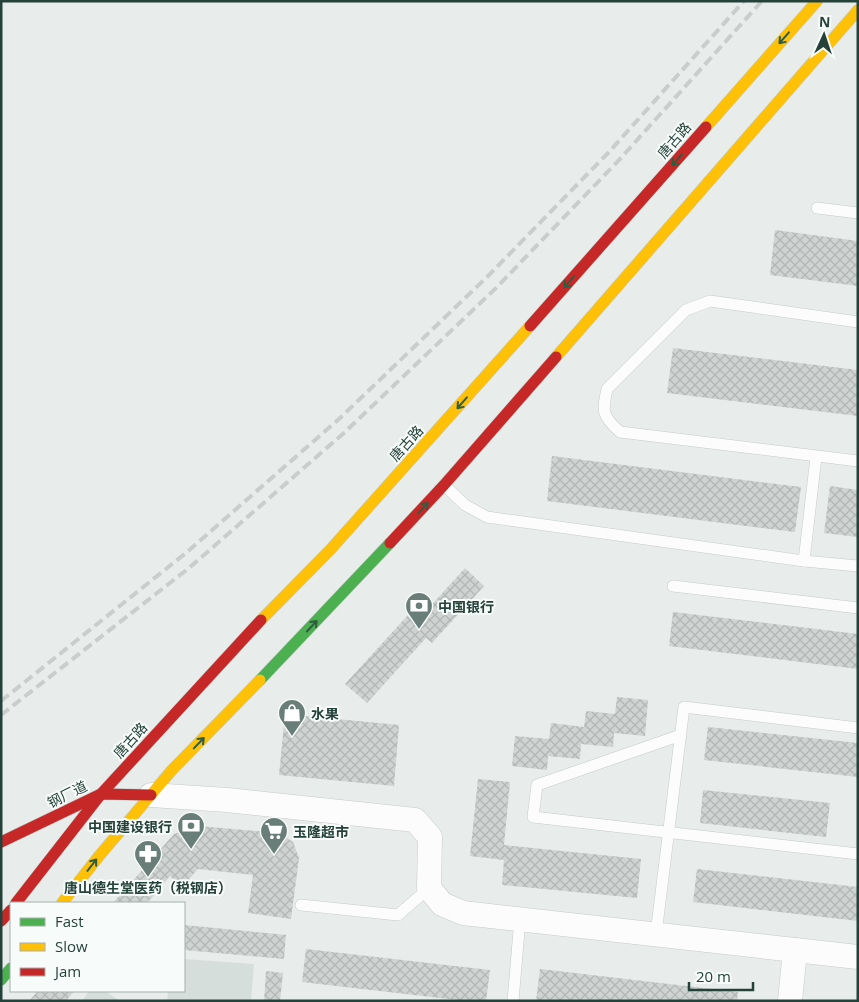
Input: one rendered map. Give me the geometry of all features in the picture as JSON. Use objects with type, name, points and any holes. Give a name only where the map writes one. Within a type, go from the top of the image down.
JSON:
[{"type":"main road","name":"唐古路","points":[[17,902],[101,794],[259,622],[330,550],[413,458],[816,1]]},
{"type":"main road","points":[[63,902],[172,770],[293,646],[444,485],[858,10]]},
{"type":"main road","name":"钢厂道","points":[[1,842],[101,794],[151,795]]},
{"type":"main road","points":[[1,921],[10,911]]},
{"type":"main road","points":[[1,980],[10,969]]},
{"type":"street","points":[[151,795],[227,800],[415,820],[430,837],[429,888],[442,904],[463,913],[858,957]]},
{"type":"street","points":[[790,1001],[795,950]]},
{"type":"lane","points":[[816,208],[858,213]]},
{"type":"lane","points":[[858,322],[710,301],[686,310],[606,389],[603,407],[607,421],[620,432],[858,461]]},
{"type":"lane","points":[[804,561],[816,457]]},
{"type":"lane","points":[[444,485],[465,505],[486,517],[804,561],[858,566]]},
{"type":"lane","points":[[673,586],[858,608]]},
{"type":"lane","points":[[656,934],[684,706],[858,728]]},
{"type":"lane","points":[[681,735],[537,785],[533,816],[858,854]]},
{"type":"lane","points":[[301,905],[398,915],[429,888]]},
{"type":"lane","points":[[513,1001],[520,919]]},
{"type":"shaded area","points":[[185,959],[254,964],[251,1001],[167,1001],[168,992],[185,992]]},
{"type":"shaded area","points":[[88,992],[106,992],[120,1001],[82,1001]]},
{"type":"building","points":[[775,230],[858,241],[858,286],[770,275]]},
{"type":"building","points":[[673,348],[858,370],[858,416],[667,393]]},
{"type":"building","points":[[552,456],[801,487],[795,532],[547,501]]},
{"type":"building","points":[[830,486],[858,490],[858,537],[824,533]]},
{"type":"building","name":"中国银行","points":[[465,568],[484,586],[432,643],[426,638],[367,703],[345,684],[408,615],[416,622]]},
{"type":"building","points":[[673,612],[858,634],[858,669],[669,646]]},
{"type":"building","points":[[617,697],[648,700],[645,736],[614,733],[613,747],[581,744],[580,759],[548,756],[547,770],[512,766],[515,736],[549,739],[551,723],[584,727],[586,711],[615,714]]},
{"type":"building","points":[[285,714],[399,725],[394,786],[279,775]]},
{"type":"building","points":[[708,727],[858,743],[858,777],[704,760]]},
{"type":"building","points":[[478,779],[510,782],[504,845],[641,859],[637,898],[502,885],[504,860],[470,856]]},
{"type":"building","points":[[703,790],[830,803],[826,837],[700,823]]},
{"type":"building","points":[[198,826],[279,833],[293,842],[299,858],[291,919],[248,913],[253,875],[198,869],[182,887],[170,876],[148,902],[114,902],[174,834]]},
{"type":"building","points":[[697,869],[858,887],[858,921],[693,902]]},
{"type":"building","points":[[185,925],[286,935],[284,959],[185,950]]},
{"type":"building","points":[[306,949],[490,970],[486,1001],[466,1001],[302,982]]},
{"type":"building","points":[[540,969],[738,992],[737,1001],[536,1001]]},
{"type":"building","points":[[266,971],[283,973],[280,1001],[264,1001]]},
{"type":"building","points":[[37,992],[73,992],[66,1001],[29,1001]]},
{"type":"railway","points":[[1,701],[187,552],[339,419],[488,276],[609,152],[744,1]]},
{"type":"railway","points":[[1,715],[189,568],[345,432],[496,288],[620,159],[762,1]]},
{"type":"traffic: fast","points":[[260,680],[390,543]]},
{"type":"traffic: fast","points":[[1,980],[10,969]]},
{"type":"traffic: slow","points":[[706,127],[817,1]]},
{"type":"traffic: slow","points":[[556,357],[858,10]]},
{"type":"traffic: slow","points":[[261,620],[330,550],[530,326]]},
{"type":"traffic: slow","points":[[63,902],[172,770],[260,680]]},
{"type":"traffic: jam","points":[[530,326],[706,127]]},
{"type":"traffic: jam","points":[[390,543],[444,485],[556,357]]},
{"type":"traffic: jam","points":[[17,902],[101,794],[261,620]]},
{"type":"traffic: jam","points":[[1,842],[101,794],[151,795]]},
{"type":"traffic: jam","points":[[1,921],[10,911]]},
{"type":"place","name":"中国银行","points":[[419,630]]},
{"type":"place","name":"水果","points":[[292,737]]},
{"type":"place","name":"中国建设银行","points":[[191,850]]},
{"type":"place","name":"玉隆超市","points":[[274,855]]},
{"type":"place","name":"唐山德生堂医药（税钢店）","points":[[148,878]]}]
